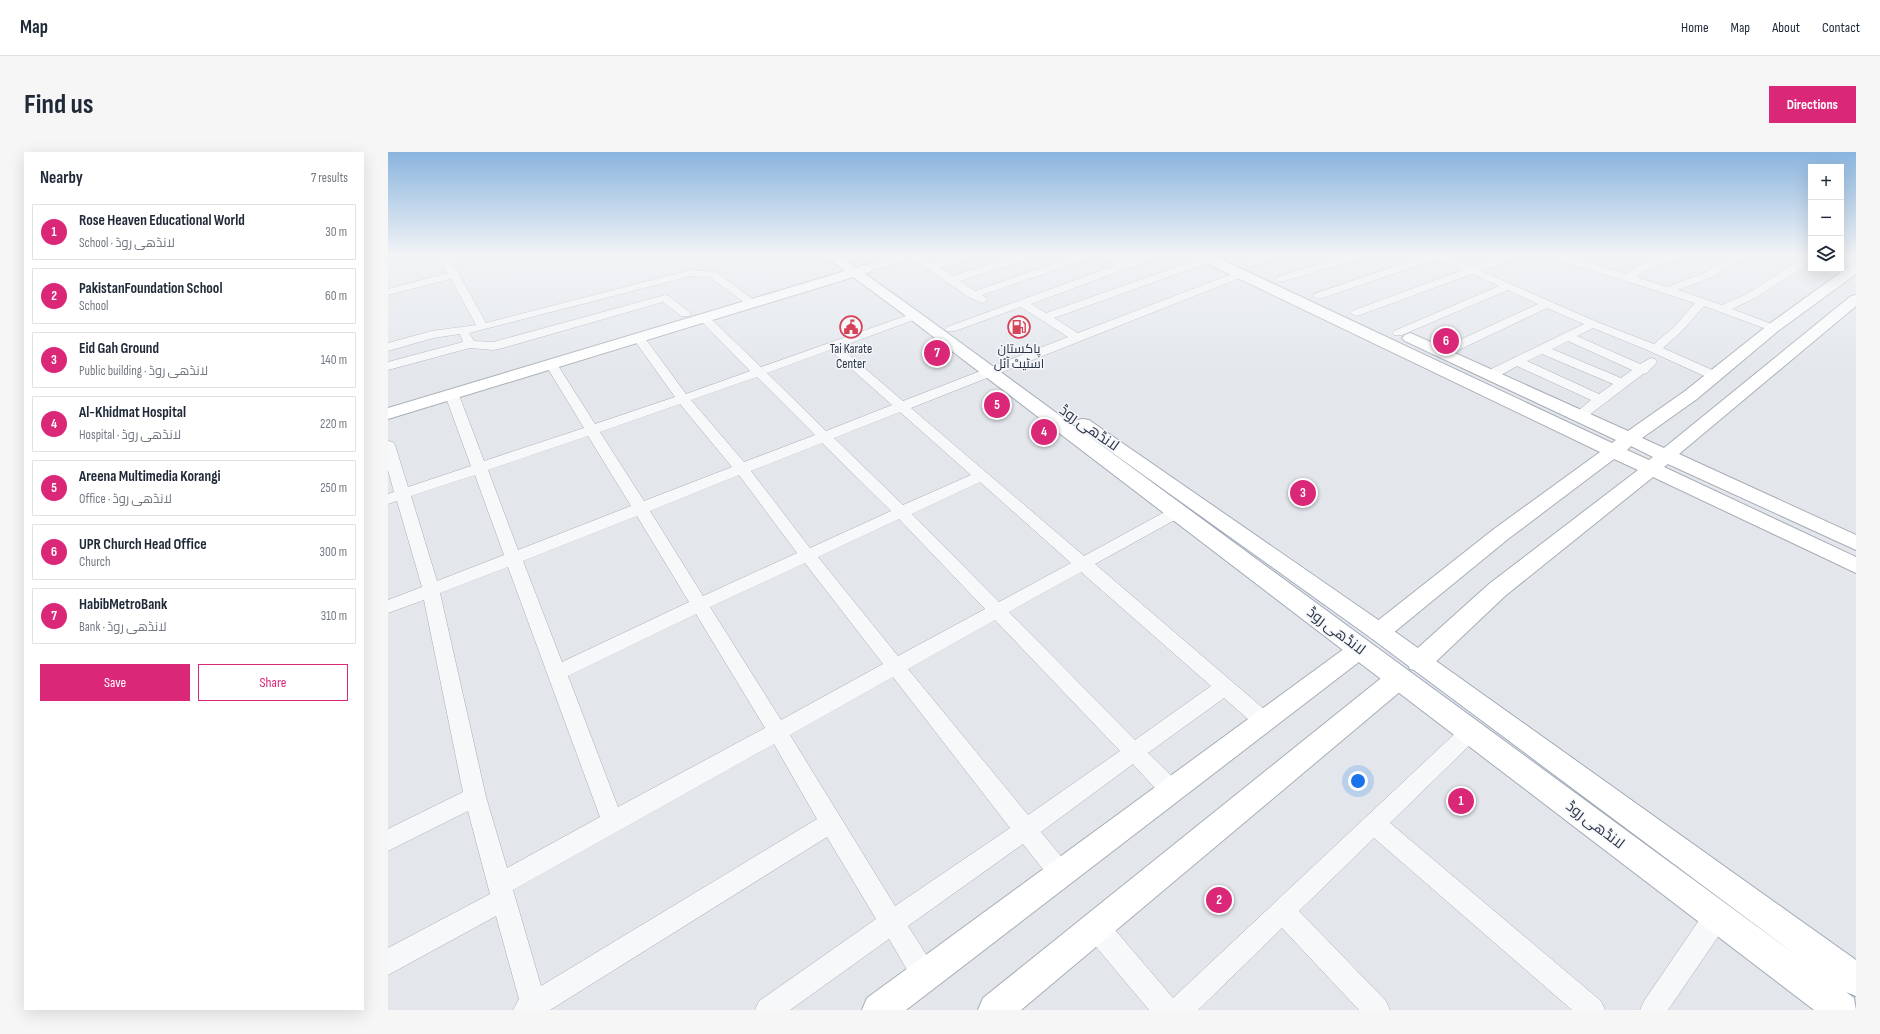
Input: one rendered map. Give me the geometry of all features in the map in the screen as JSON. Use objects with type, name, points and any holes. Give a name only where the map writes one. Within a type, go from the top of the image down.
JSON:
[{"type":"street","points":[[465,294],[483,327]]},
{"type":"street","points":[[388,347],[432,335],[483,327],[610,294]]},
{"type":"street","points":[[739,294],[747,300]]},
{"type":"street","points":[[388,414],[704,318],[763,294]]},
{"type":"street","name":"لانڈھی روڈ","points":[[887,294],[915,316],[996,370],[1409,670],[1856,980]]},
{"type":"street","name":"لانڈھی روڈ","points":[[896,294],[951,329],[996,370],[1176,512],[1369,640]]},
{"type":"street","points":[[951,329],[1047,294]]},
{"type":"street","points":[[1046,317],[1104,294]]},
{"type":"street","points":[[388,607],[1078,338],[1184,294]]},
{"type":"street","points":[[1293,294],[1423,361],[1613,452],[1658,462],[1856,543]]},
{"type":"street","points":[[1314,294],[1629,439],[1658,462],[1856,566]]},
{"type":"street","points":[[1318,296],[1324,294]]},
{"type":"street","points":[[1356,313],[1408,294]]},
{"type":"street","points":[[1398,332],[1489,294]]},
{"type":"street","points":[[1527,294],[1715,376]]},
{"type":"street","points":[[1681,294],[1773,328]]},
{"type":"street","points":[[1722,309],[1754,294]]},
{"type":"street","points":[[879,1010],[1264,721],[1369,640],[1501,534],[1629,439],[1691,396],[1773,328],[1819,294]]},
{"type":"street","points":[[973,295],[999,311]]},
{"type":"street","points":[[388,366],[470,344],[493,346],[503,344],[665,298],[673,306],[685,314]]},
{"type":"street","points":[[995,1010],[1409,670],[1497,590],[1658,462],[1856,299]]},
{"type":"street","points":[[388,405],[685,314],[747,300]]},
{"type":"street","points":[[1655,349],[1678,329],[1702,301]]},
{"type":"street","points":[[1022,303],[1078,338]]},
{"type":"street","points":[[1423,361],[1548,303]]},
{"type":"street","points":[[395,497],[915,316]]},
{"type":"street","points":[[704,318],[901,512],[1133,753],[1171,790]]},
{"type":"street","points":[[1489,374],[1593,324]]},
{"type":"street","points":[[463,330],[470,344]]},
{"type":"street","points":[[1567,336],[1647,366],[1579,416]]},
{"type":"street","points":[[638,337],[683,398],[742,469],[807,555],[1027,829],[1061,874]]},
{"type":"street","points":[[832,345],[901,407],[983,475],[1264,721]]},
{"type":"street","points":[[1542,348],[1623,384]]},
{"type":"street","points":[[1516,361],[1601,400]]},
{"type":"street","points":[[551,364],[778,732],[831,824],[925,976]]},
{"type":"street","points":[[452,394],[478,468],[613,822]]},
{"type":"street","points":[[388,445],[395,497],[431,590],[476,797],[532,1008],[831,824]]},
{"type":"street","points":[[556,673],[699,605],[983,475]]},
{"type":"street","points":[[388,962],[613,822],[1176,512]]},
{"type":"street","name":"لانڈھی روڈ","points":[[1409,670],[1470,732],[1842,1010]]},
{"type":"street","points":[[768,1010],[891,922],[1027,829],[1224,687]]},
{"type":"street","points":[[1179,1010],[1470,732]]},
{"type":"street","points":[[388,840],[476,797]]},
{"type":"street","points":[[1374,824],[1592,1010]]},
{"type":"street","points":[[1282,912],[1377,1010]]},
{"type":"street","points":[[1653,1010],[1717,916]]},
{"type":"street","points":[[1096,927],[1166,1010]]},
{"type":"place","name":"Tai Karate Center","points":[[851,327]]},
{"type":"place","name":"پاکستان اسٹیٹ آئل","points":[[1019,327]]},
{"type":"place","name":"UPR Church Head Office","points":[[1446,341]]},
{"type":"place","name":"HabibMetroBank","points":[[937,353]]},
{"type":"place","name":"Areena Multimedia Korangi","points":[[997,405]]},
{"type":"place","name":"Al-Khidmat Hospital","points":[[1044,432]]},
{"type":"place","name":"Eid Gah Ground","points":[[1303,493]]},
{"type":"place","name":"Rose Heaven Educational World","points":[[1461,801]]},
{"type":"place","name":"PakistanFoundation School","points":[[1219,900]]}]
